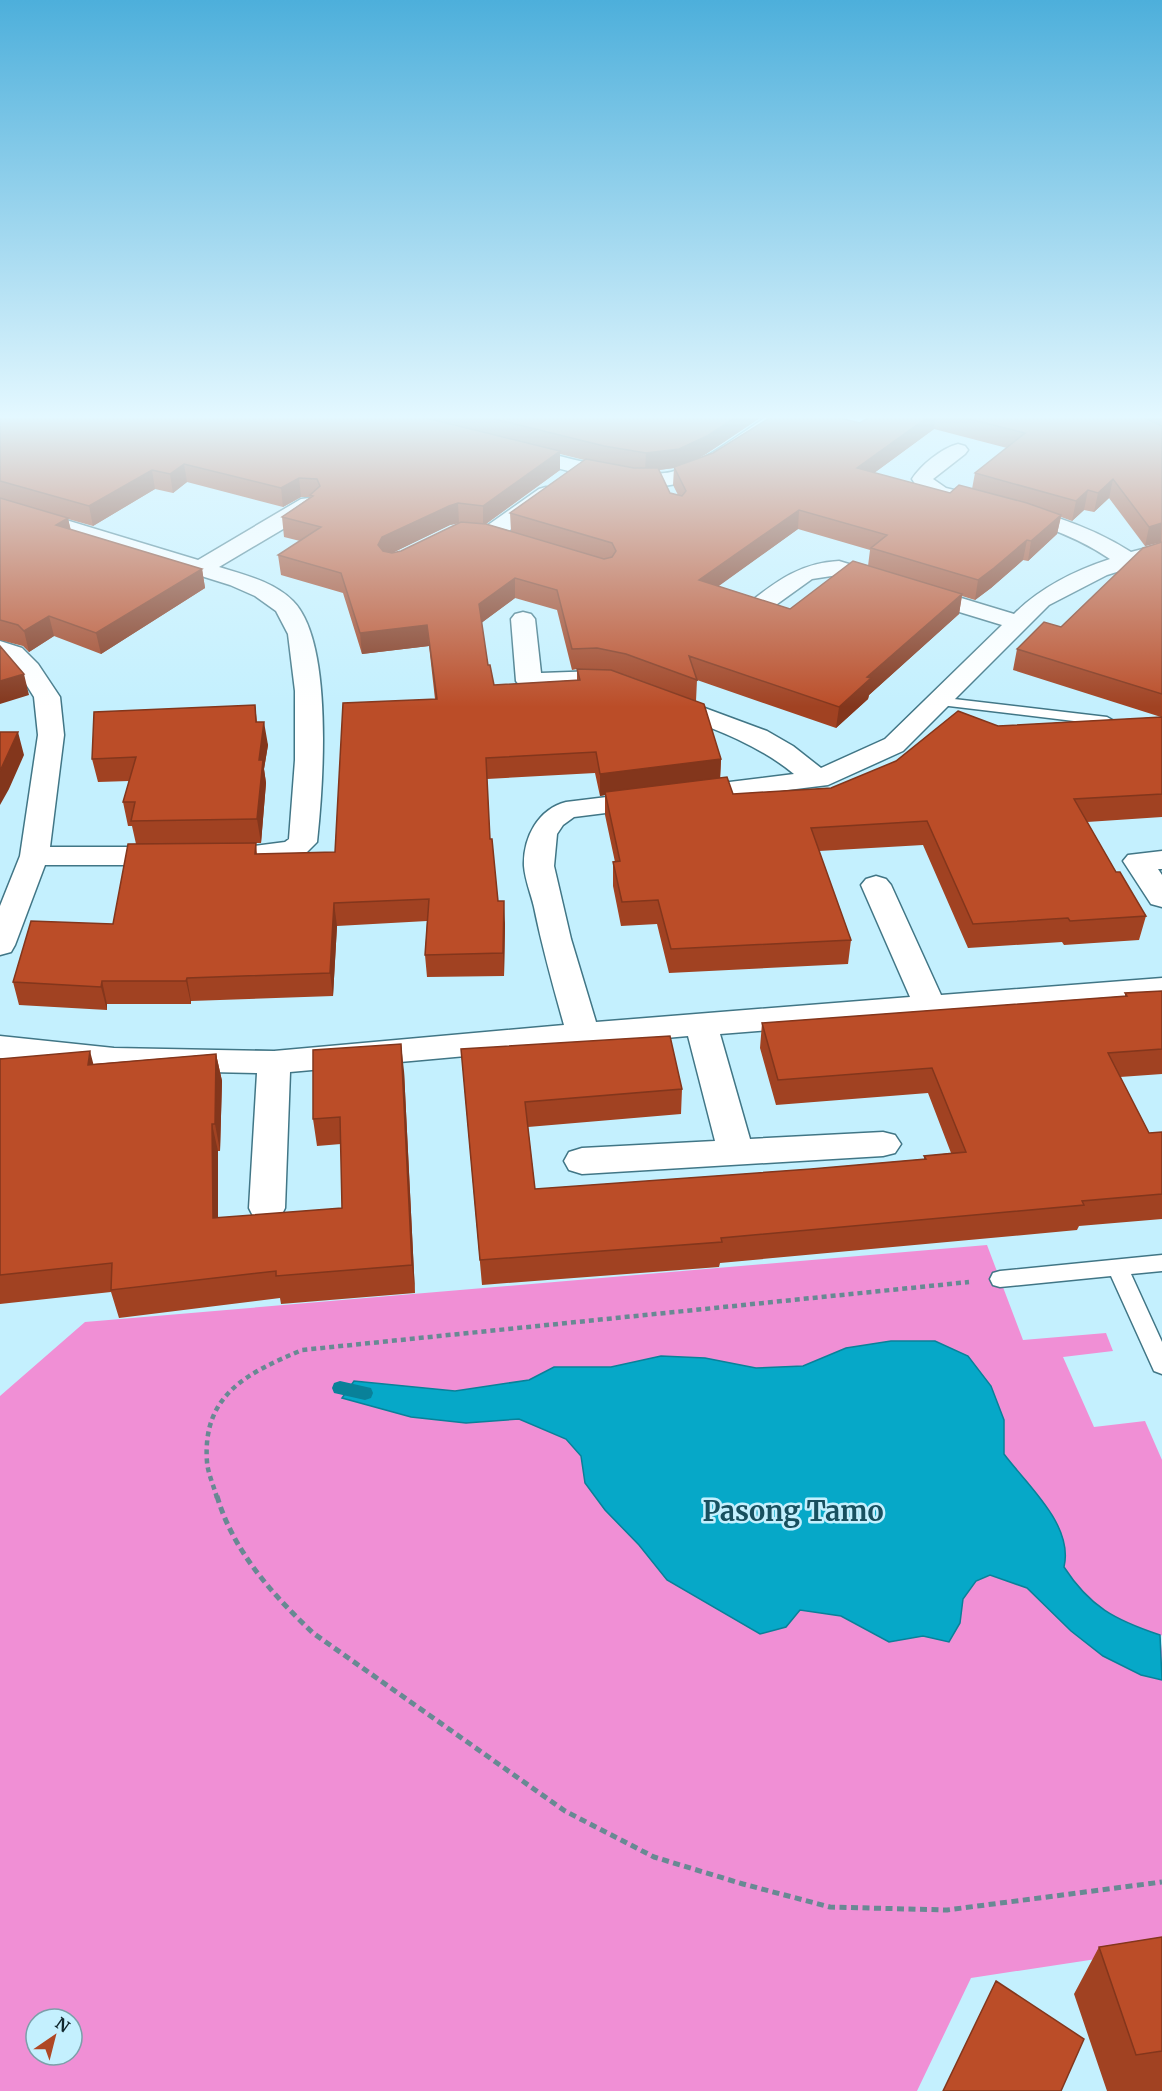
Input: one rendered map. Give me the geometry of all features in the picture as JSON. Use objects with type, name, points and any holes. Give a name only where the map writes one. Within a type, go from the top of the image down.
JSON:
[{"type":"street","points":[[18,512],[201,568],[249,585],[278,600],[293,616],[307,666],[307,812],[303,842],[293,850],[277,854],[204,856],[34,856]]},
{"type":"street","points":[[201,568],[296,512]]},
{"type":"street","points":[[512,542],[480,534],[514,512]]},
{"type":"street","points":[[1013,512],[1060,524],[1089,535],[1127,560]]},
{"type":"street","points":[[584,1034],[556,939],[539,866],[543,834],[554,819],[566,810],[818,779],[894,745],[1016,622],[1041,600],[1065,584],[1127,560],[1162,551]]},
{"type":"street","points":[[758,607],[811,570],[839,568],[1016,622]]},
{"type":"street","points":[[524,619],[529,681],[597,679],[616,682],[758,737],[784,752],[818,779]]},
{"type":"street","points":[[0,648],[13,653],[29,669],[47,697],[51,735],[34,856],[0,945]]},
{"type":"street","points":[[1162,860],[1138,861],[1162,898]]},
{"type":"street","points":[[876,885],[930,1006]]},
{"type":"street","points":[[0,1047],[114,1059],[274,1062],[584,1034],[1162,988]]},
{"type":"street","points":[[701,1025],[736,1152]]},
{"type":"street","points":[[267,1208],[274,1062]]},
{"type":"street","points":[[582,1161],[883,1144]]},
{"type":"lane","points":[[937,701],[1107,721]]},
{"type":"lane","points":[[1000,1279],[1162,1263]]},
{"type":"lane","points":[[1117,1267],[1162,1365]]},
{"type":"path","points":[[1000,1279],[302,1350],[260,1368],[231,1389],[210,1419],[207,1463],[220,1508],[252,1568],[276,1598],[313,1633],[368,1674],[566,1810],[654,1857],[830,1907],[947,1910],[1162,1881]]},
{"type":"shaded area","points":[[987,1245],[1023,1340],[1106,1333],[1113,1351],[1063,1357],[1094,1427],[1145,1421],[1162,1460],[1162,1635],[1160,1636],[1162,1652],[1162,1949],[971,1978],[917,2091],[0,2091],[0,1396],[85,1322]]},
{"type":"water","points":[[891,1341],[935,1341],[968,1356],[991,1386],[1004,1420],[1004,1454],[1046,1506],[1062,1536],[1065,1551],[1064,1567],[1084,1592],[1105,1610],[1130,1624],[1160,1635],[1162,1680],[1141,1675],[1103,1656],[1071,1631],[1027,1588],[990,1575],[976,1581],[963,1599],[960,1623],[949,1642],[923,1636],[889,1642],[841,1616],[800,1610],[786,1627],[760,1634],[667,1580],[639,1545],[605,1510],[585,1483],[581,1456],[566,1439],[519,1419],[466,1423],[411,1417],[342,1398],[354,1381],[455,1391],[529,1380],[554,1367],[611,1367],[661,1356],[705,1358],[756,1368],[803,1366],[846,1348]]},
{"type":"building","points":[[0,512],[46,512],[68,518],[56,525],[202,569],[96,633],[49,616],[24,631],[18,625],[0,620]]},
{"type":"building","points":[[290,512],[437,512],[382,537],[378,545],[383,551],[392,553],[401,551],[461,522],[486,524],[604,559],[612,557],[616,551],[612,543],[510,513],[797,512],[699,580],[790,609],[853,561],[962,594],[867,677],[871,678],[839,707],[689,656],[697,680],[626,654],[597,648],[572,649],[557,590],[515,578],[479,604],[488,665],[490,665],[494,685],[580,680],[577,669],[611,670],[704,704],[721,759],[600,774],[596,752],[486,758],[490,839],[492,839],[498,901],[504,901],[503,953],[425,955],[429,899],[334,903],[330,973],[187,978],[186,981],[102,981],[101,987],[13,982],[31,921],[113,924],[128,844],[256,843],[255,854],[335,852],[343,703],[437,699],[427,625],[360,633],[341,573],[278,555],[321,527],[282,517]]},
{"type":"building","points":[[805,512],[1051,512],[1061,515],[1031,541],[1027,540],[978,580],[871,548],[887,535]]},
{"type":"building","points":[[1137,512],[1162,512],[1162,523],[1149,527]]},
{"type":"building","points":[[1162,542],[1162,694],[1017,649],[1044,622],[1061,627],[1143,548]]},
{"type":"building","points":[[0,646],[24,674],[0,681]]},
{"type":"building","points":[[255,705],[256,722],[264,722],[259,760],[263,760],[257,819],[131,821],[135,802],[123,802],[136,757],[92,759],[94,712]]},
{"type":"building","points":[[958,711],[998,726],[1162,717],[1162,794],[1074,799],[1116,872],[1120,872],[1146,916],[973,924],[927,821],[811,828],[851,940],[671,949],[658,900],[622,902],[613,862],[620,861],[605,792],[727,777],[733,794],[831,788],[896,761]]},
{"type":"building","points":[[0,732],[18,732],[0,771]]},
{"type":"building","points":[[1162,991],[1162,1049],[1108,1053],[1149,1133],[1162,1132],[1162,1194],[1082,1201],[1084,1205],[721,1238],[722,1242],[480,1260],[461,1049],[670,1036],[682,1089],[525,1102],[535,1189],[811,1169],[926,1159],[924,1156],[966,1152],[932,1068],[778,1080],[762,1023],[1127,996],[1125,993]]},
{"type":"building","points":[[401,1044],[412,1265],[276,1276],[276,1271],[111,1290],[112,1263],[0,1275],[0,1059],[90,1051],[88,1065],[216,1054],[215,1124],[212,1124],[213,1218],[342,1208],[340,1117],[313,1119],[313,1050]]},
{"type":"building","points":[[1162,1937],[1162,2051],[1136,2055],[1099,1947]]},
{"type":"building","points":[[996,1981],[1084,2039],[1061,2091],[943,2091]]},
{"type":"waterway","points":[[340,1388],[365,1393]]},
{"type":"district","name":"Pasong Tamo","points":[[793,1512]]}]
